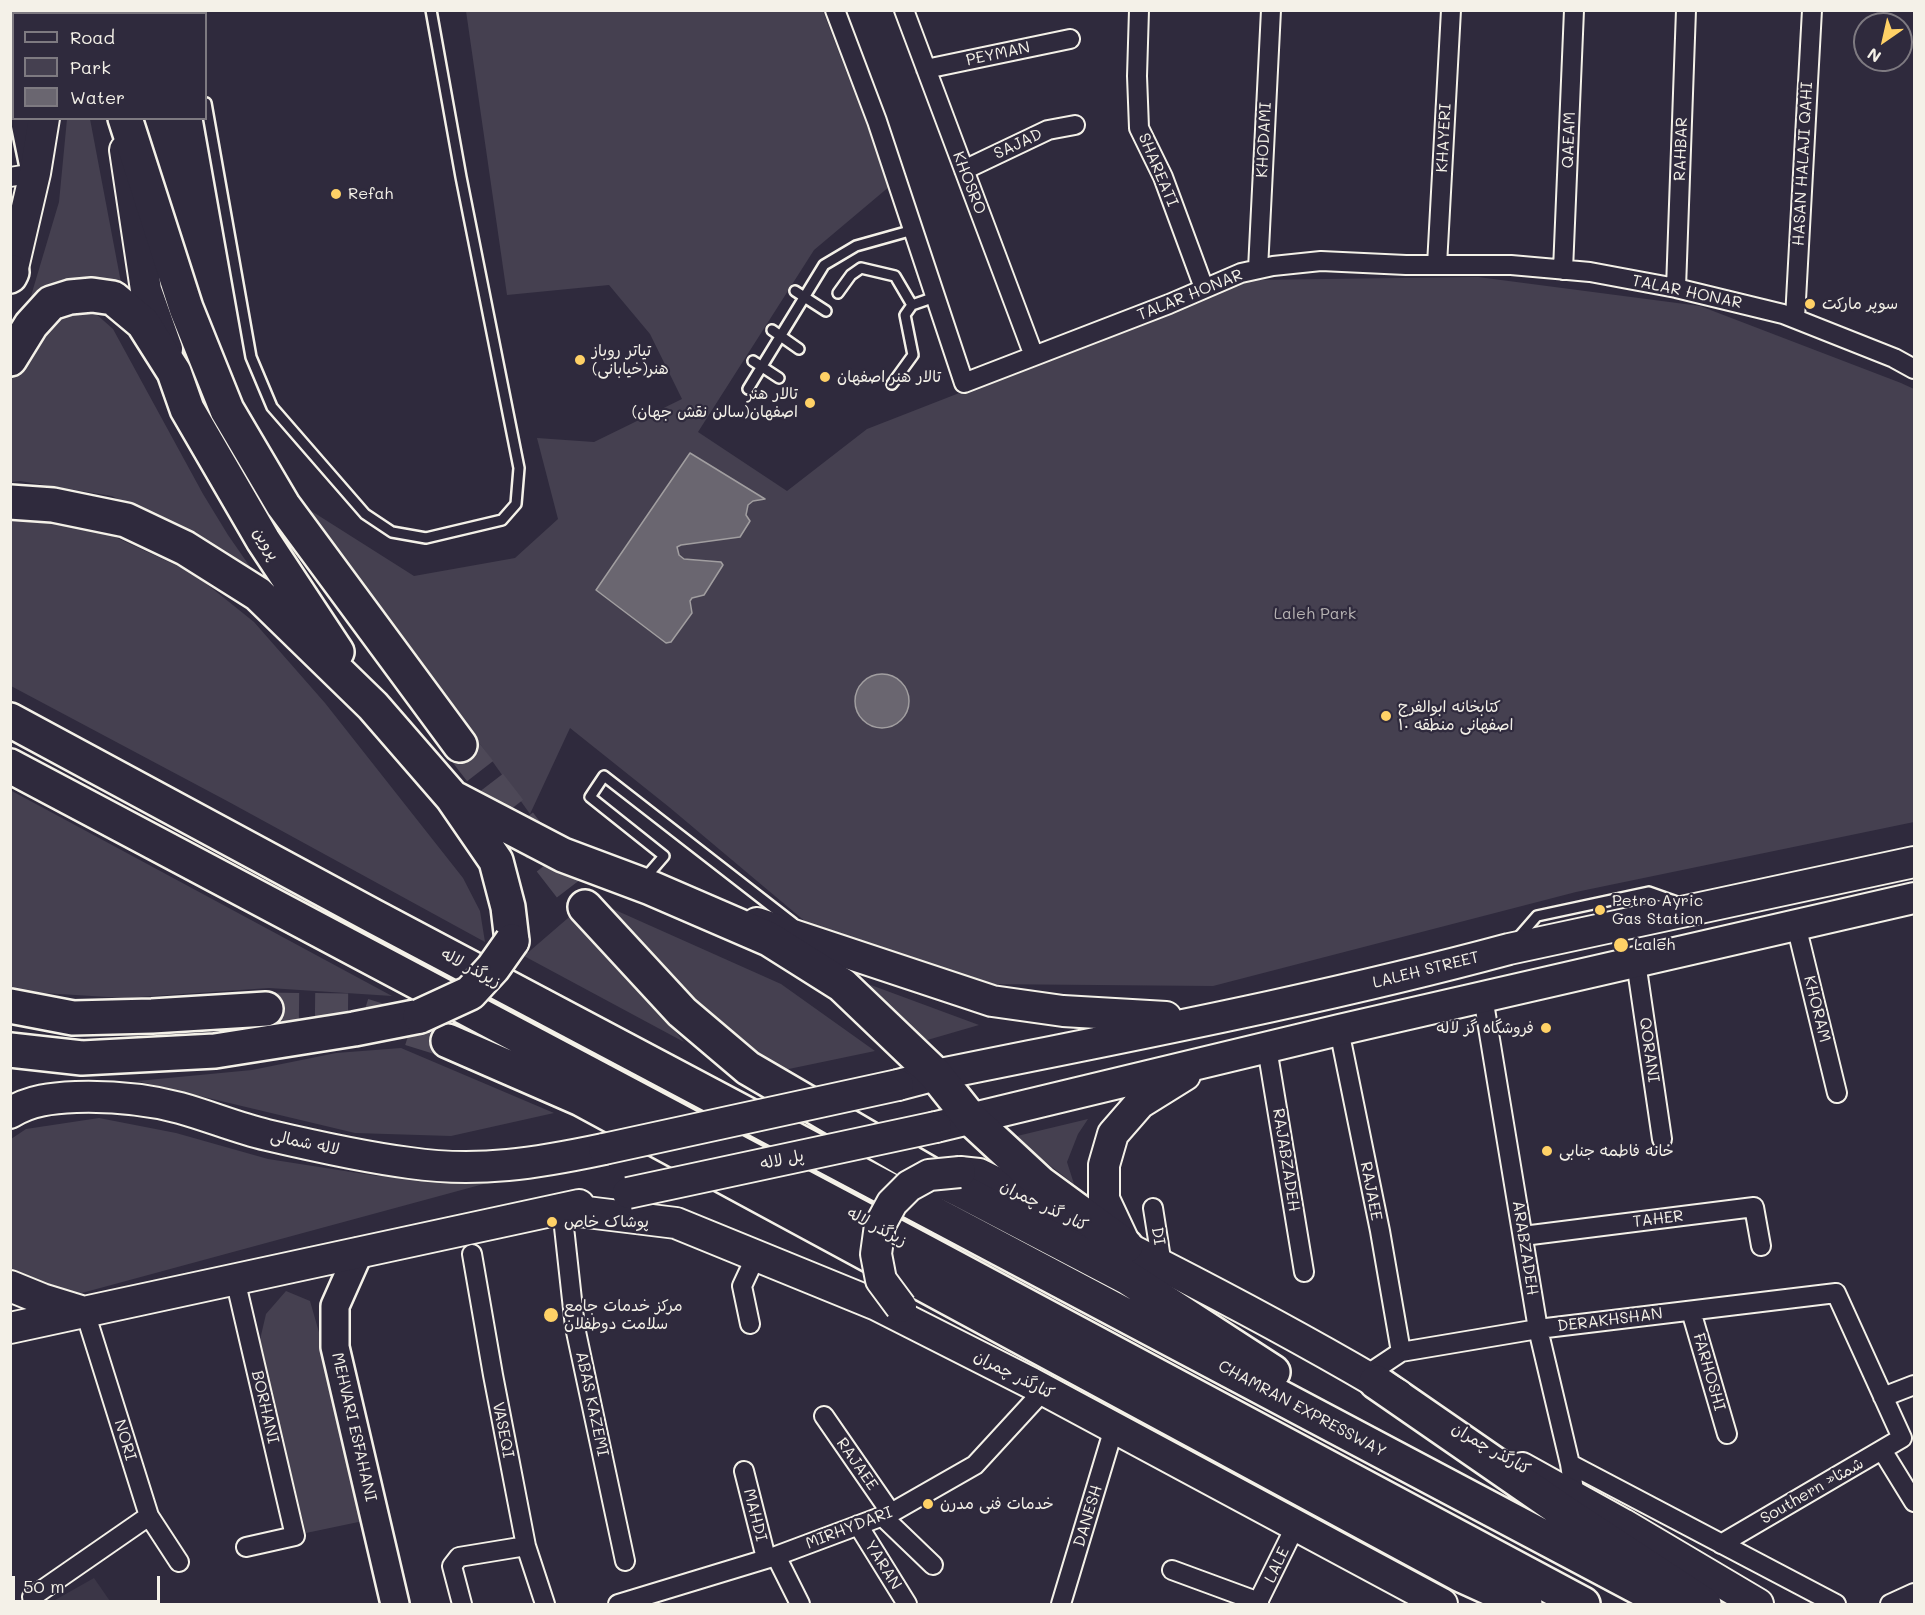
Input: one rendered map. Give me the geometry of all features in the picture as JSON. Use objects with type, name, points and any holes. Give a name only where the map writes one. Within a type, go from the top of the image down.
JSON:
[{"type":"highway","points":[[126,120],[186,308],[227,410],[283,506],[460,745]]},
{"type":"highway","name":"پروین","points":[[10,358],[31,325],[51,303],[70,297],[92,295],[113,298],[143,323],[174,372],[187,409],[263,540],[373,706]]},
{"type":"highway","points":[[10,501],[53,505],[126,520],[185,548],[258,594],[373,706],[452,797],[496,861],[508,907],[512,941],[493,968],[470,993],[420,1017],[221,1050],[81,1058],[10,1050]]},
{"type":"highway","name":"زیرگذر لاله","points":[[10,720],[933,1214]]},
{"type":"highway","name":"زیرگذر لاله","points":[[10,766],[918,1248],[1582,1605]]},
{"type":"highway","points":[[452,797],[563,855],[645,886],[769,939],[842,985],[936,1075],[971,1119],[1040,1183],[1126,1246]]},
{"type":"highway","points":[[585,907],[682,1012],[748,1068],[935,1177],[1128,1278],[1461,1493]]},
{"type":"highway","points":[[10,1006],[73,1018],[266,1009]]},
{"type":"highway","points":[[448,1041],[580,1099],[1461,1575],[1525,1605]]},
{"type":"highway","name":"CHAMRAN EXPRESSWAY","points":[[933,1214],[1670,1605]]},
{"type":"highway","points":[[1382,1368],[1564,1512],[1704,1605]]},
{"type":"highway","points":[[1304,1490],[1493,1605]]},
{"type":"main road","points":[[11,274],[23,175],[24,120]]},
{"type":"main road","points":[[23,175],[43,120]]},
{"type":"main road","points":[[120,120],[146,290],[174,372]]},
{"type":"main road","name":"LALEH STREET","points":[[604,1149],[936,1075],[1220,1018],[1450,965],[1509,949],[1700,910],[1914,862]]},
{"type":"main road","points":[[645,886],[992,1001],[1063,1011],[1220,1018]]},
{"type":"main road","points":[[1843,914],[1853,900],[1914,886]]},
{"type":"main road","points":[[971,1119],[1339,1030],[1914,898]]},
{"type":"main road","points":[[1126,1246],[1104,1199],[1104,1165],[1113,1134],[1140,1103],[1208,1061]]},
{"type":"main road","name":"لاله شمالی","points":[[10,1113],[23,1105],[55,1098],[132,1098],[179,1108],[265,1134],[412,1164],[489,1168],[544,1162],[604,1149]]},
{"type":"main road","name":"پل لاله","points":[[562,1209],[971,1119]]},
{"type":"main road","name":"کنار گذر چمران","points":[[948,1340],[901,1307],[881,1280],[876,1254],[880,1225],[892,1203],[909,1186],[929,1175],[960,1172],[979,1174],[1126,1246]]},
{"type":"main road","points":[[10,1328],[562,1209]]},
{"type":"main road","name":"کنارگذر چمران","points":[[562,1209],[676,1223],[877,1305],[1044,1390],[1442,1605]]},
{"type":"main road","name":"کنارگذر چمران","points":[[1126,1246],[1268,1321],[1382,1368],[1575,1497],[1758,1605]]},
{"type":"main road","name":"MEHVARI ESFAHANI","points":[[359,1252],[335,1306],[335,1347],[394,1605]]},
{"type":"main road","points":[[10,1286],[42,1299],[85,1312]]},
{"type":"street","name":"TALAR HONAR","points":[[835,10],[877,121],[964,383],[1241,273],[1273,266],[1321,261],[1511,265],[1590,272],[1676,288],[1795,318],[1894,358],[1914,369]]},
{"type":"street","name":"KHOSRO","points":[[904,10],[1034,356]]},
{"type":"street","name":"SHAREATI","points":[[1139,10],[1137,76],[1139,128],[1163,177],[1204,288]]},
{"type":"street","name":"KHODAMI","points":[[1258,269],[1271,10]]},
{"type":"street","name":"KHAYERI","points":[[1437,265],[1451,10]]},
{"type":"street","name":"QAEAM","points":[[1563,270],[1574,10]]},
{"type":"street","name":"RAHBAR","points":[[1676,288],[1686,10]]},
{"type":"street","name":"HASAN HALAJI QAHI","points":[[1795,318],[1812,10]]},
{"type":"street","name":"PEYMAN","points":[[926,69],[1070,39]]},
{"type":"street","name":"SAJAD","points":[[964,170],[1048,130],[1075,125]]},
{"type":"street","name":"KHORAM","points":[[1796,925],[1837,1093]]},
{"type":"street","name":"QORANI","points":[[1636,962],[1662,1139]]},
{"type":"street","name":"ARABZADEH","points":[[1483,997],[1538,1329],[1570,1464],[1575,1497]]},
{"type":"street","name":"RAJAEE","points":[[1339,1030],[1380,1232],[1382,1368]]},
{"type":"street","name":"RAJABZADEH","points":[[1267,1048],[1304,1272]]},
{"type":"street","name":"TAHER","points":[[1523,1236],[1754,1207],[1761,1246]]},
{"type":"street","name":"DI","points":[[1153,1208],[1162,1265]]},
{"type":"street","name":"ABAS KAZEMI","points":[[562,1209],[575,1327],[625,1561]]},
{"type":"street","name":"VASEQI","points":[[472,1254],[526,1546],[545,1605]]},
{"type":"street","points":[[750,1324],[742,1286],[756,1256]]},
{"type":"street","name":"BORHANI","points":[[234,1279],[295,1536],[246,1547]]},
{"type":"street","name":"DERAKHSHAN","points":[[1382,1368],[1538,1329],[1836,1293],[1883,1397]]},
{"type":"street","name":"FARHOSHI","points":[[1690,1311],[1727,1434]]},
{"type":"street","name":"NORI","points":[[85,1312],[149,1516],[179,1562]]},
{"type":"street","points":[[1883,1397],[1914,1385]]},
{"type":"street","name":"MIRHYDARI","points":[[618,1605],[664,1598],[887,1514],[975,1465],[1044,1390]]},
{"type":"street","name":"Southern »شمثا","points":[[1722,1544],[1902,1438],[1883,1397]]},
{"type":"street","name":"RAJAEE","points":[[824,1416],[887,1514],[933,1565]]},
{"type":"street","name":"DANESH","points":[[1061,1605],[1114,1428]]},
{"type":"street","points":[[1882,1450],[1914,1502]]},
{"type":"street","points":[[1570,1464],[1722,1544],[1810,1599],[1836,1605]]},
{"type":"street","name":"MAHDI","points":[[744,1471],[771,1557],[800,1605]]},
{"type":"street","points":[[32,1597],[149,1516]]},
{"type":"street","name":"YARAN","points":[[858,1525],[907,1605]]},
{"type":"street","name":"LALE","points":[[1258,1603],[1296,1525]]},
{"type":"street","points":[[462,1605],[452,1566],[454,1561],[459,1557],[526,1546]]},
{"type":"street","points":[[1172,1570],[1258,1603]]},
{"type":"street","points":[[1890,1605],[1914,1593]]},
{"type":"lane","points":[[207,109],[250,357],[272,407],[365,514],[392,532],[426,538],[502,520],[516,504],[519,468],[461,177],[431,10]]},
{"type":"lane","points":[[748,389],[824,265],[856,246],[913,230]]},
{"type":"lane","points":[[838,293],[851,275],[861,268],[895,276],[912,305]]},
{"type":"lane","points":[[795,291],[826,311]]},
{"type":"lane","points":[[892,384],[913,355],[905,315],[912,305],[935,297]]},
{"type":"lane","points":[[772,330],[799,349]]},
{"type":"lane","points":[[753,362],[779,378]]},
{"type":"lane","points":[[645,886],[664,856],[590,797],[604,776],[821,945]]},
{"type":"shaded area","points":[[94,1578],[112,1604],[48,1604]]},
{"type":"green space","name":"Laleh Park","points":[[466,11],[823,11],[890,186],[814,250],[698,432],[787,491],[867,429],[1249,280],[1478,277],[1700,306],[1914,389],[1914,822],[1576,892],[1213,986],[980,984],[807,923],[669,807],[570,728],[530,814],[393,622],[294,500],[414,576],[515,558],[558,519],[537,438],[594,442],[682,399],[650,334],[609,285],[507,295]]},
{"type":"green space","points":[[67,120],[90,120],[122,288],[61,288],[31,296],[59,202]]},
{"type":"green space","points":[[95,313],[113,329],[203,494],[262,584],[200,541],[112,496],[20,481],[11,482],[10,378],[52,316]]},
{"type":"green space","points":[[10,516],[102,531],[193,573],[254,622],[325,703],[463,878],[480,911],[485,942],[11,686]]},
{"type":"green space","points":[[10,790],[392,996],[269,988],[124,998],[11,991]]},
{"type":"green space","points":[[604,905],[781,984],[875,1051],[784,1070],[713,1020],[655,962]]},
{"type":"green space","points":[[575,912],[684,1042],[524,956]]},
{"type":"green space","points":[[860,981],[979,1025],[917,1043]]},
{"type":"green space","points":[[401,1048],[554,1113],[451,1136],[355,1133],[137,1081],[252,1070],[336,1053]]},
{"type":"green space","points":[[99,1118],[176,1133],[268,1159],[377,1176],[491,1182],[67,1297],[11,1272],[11,1139],[26,1129]]},
{"type":"green space","points":[[1088,1119],[1078,1134],[1067,1162],[1074,1184],[1013,1137]]},
{"type":"green space","points":[[286,1291],[310,1301],[339,1402],[368,1520],[306,1533],[259,1344],[266,1314]]},
{"type":"water","points":[[690,453],[765,499],[753,501],[748,505],[746,515],[750,521],[740,537],[677,547],[679,555],[684,559],[721,562],[723,565],[704,595],[692,598],[690,601],[692,613],[671,642],[666,643],[596,590]]},
{"type":"water","points":[[877,674],[887,674],[897,678],[905,686],[909,701],[905,716],[897,724],[887,728],[877,728],[867,724],[859,716],[855,706],[855,696],[859,686],[867,678]]},
{"type":"tunnel","points":[[460,745],[585,907]]},
{"type":"tunnel","points":[[266,1009],[348,1010],[448,1041]]},
{"type":"place","name":"Refah","points":[[336,194]]},
{"type":"place","name":"سوپر مارکت","points":[[1810,304]]},
{"type":"place","name":"تیاتر روباز هنر(خیابانی)","points":[[580,360]]},
{"type":"place","name":"تالار هنر اصفهان","points":[[825,377]]},
{"type":"place","name":"تالار هنر اصفهان(سالن نقش جهان)","points":[[810,403]]},
{"type":"place","name":"کتابخانه ابوالفرج اصفهانی منطقه ۱۰","points":[[1386,716]]},
{"type":"place","name":"Petro Ayric Gas Station","points":[[1600,910]]},
{"type":"place","name":"Laleh","points":[[1621,945]]},
{"type":"place","name":"فروشگاه گز لاله","points":[[1546,1028]]},
{"type":"place","name":"خانه فاطمه جنابی","points":[[1547,1151]]},
{"type":"place","name":"پوشاک خاص","points":[[552,1222]]},
{"type":"place","name":"مرکز خدمات جامع سلامت دوطفلان","points":[[551,1315]]},
{"type":"place","name":"خدمات فنی مدرن","points":[[928,1504]]}]
